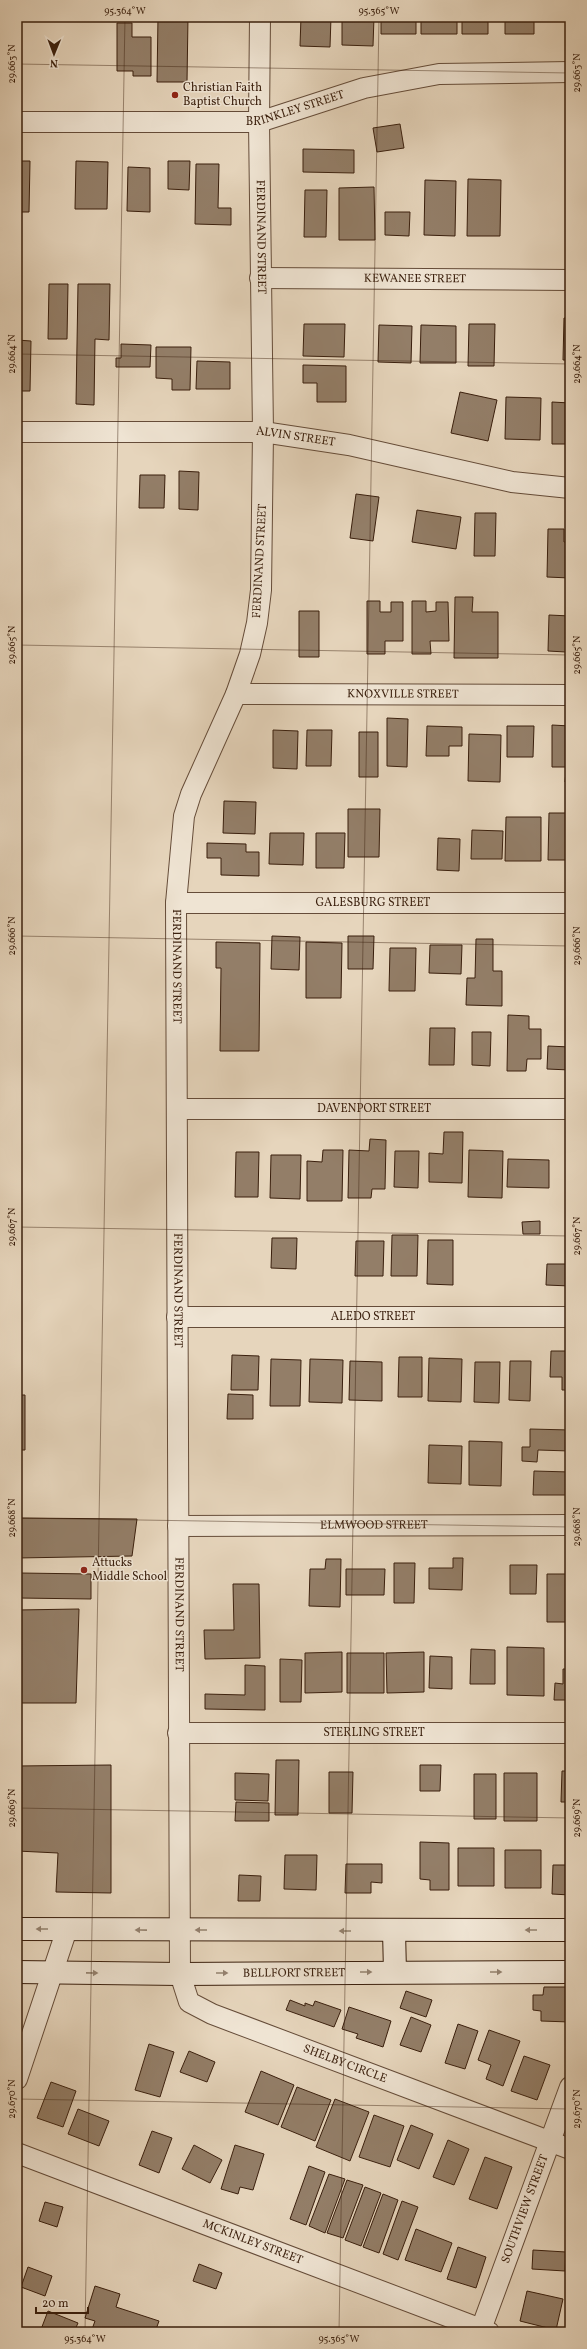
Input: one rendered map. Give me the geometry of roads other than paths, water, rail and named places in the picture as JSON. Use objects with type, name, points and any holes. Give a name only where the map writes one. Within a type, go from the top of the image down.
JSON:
[{"type":"main road","points":[[17,1929],[394,1931],[570,1930]]},
{"type":"main road","points":[[394,1931],[395,1972]]},
{"type":"main road","name":"BELLFORT STREET","points":[[17,1972],[180,1974],[570,1972]]},
{"type":"street","name":"FERDINAND STREET","points":[[180,1930],[178,1733],[176,903],[184,816],[191,794],[236,694],[250,654],[257,624],[262,590],[263,432],[260,278],[260,17]]},
{"type":"street","name":"BRINKLEY STREET","points":[[17,122],[259,122],[364,88],[439,74],[570,72]]},
{"type":"street","name":"KEWANEE STREET","points":[[260,278],[570,280]]},
{"type":"street","name":"ALVIN STREET","points":[[17,432],[263,432],[349,445],[512,482],[570,488]]},
{"type":"street","name":"KNOXVILLE STREET","points":[[236,694],[570,695]]},
{"type":"street","name":"GALESBURG STREET","points":[[176,903],[570,903]]},
{"type":"street","name":"DAVENPORT STREET","points":[[177,1110],[570,1109]]},
{"type":"street","name":"ALEDO STREET","points":[[177,1317],[570,1317]]},
{"type":"street","name":"ELMWOOD STREET","points":[[178,1526],[570,1525]]},
{"type":"street","name":"STERLING STREET","points":[[178,1733],[570,1733]]},
{"type":"street","points":[[17,2080],[67,1929]]},
{"type":"street","name":"SHELBY CIRCLE","points":[[180,1930],[180,1974],[189,2002],[207,2012],[570,2149]]},
{"type":"street","name":"SOUTHVIEW STREET","points":[[484,2331],[570,2087]]},
{"type":"street","name":"MCKINLEY STREET","points":[[17,2153],[484,2331]]},
{"type":"place","name":"Christian Faith Baptist Church","points":[[175,95]]},
{"type":"place","name":"Attucks Middle School","points":[[84,1570]]}]
